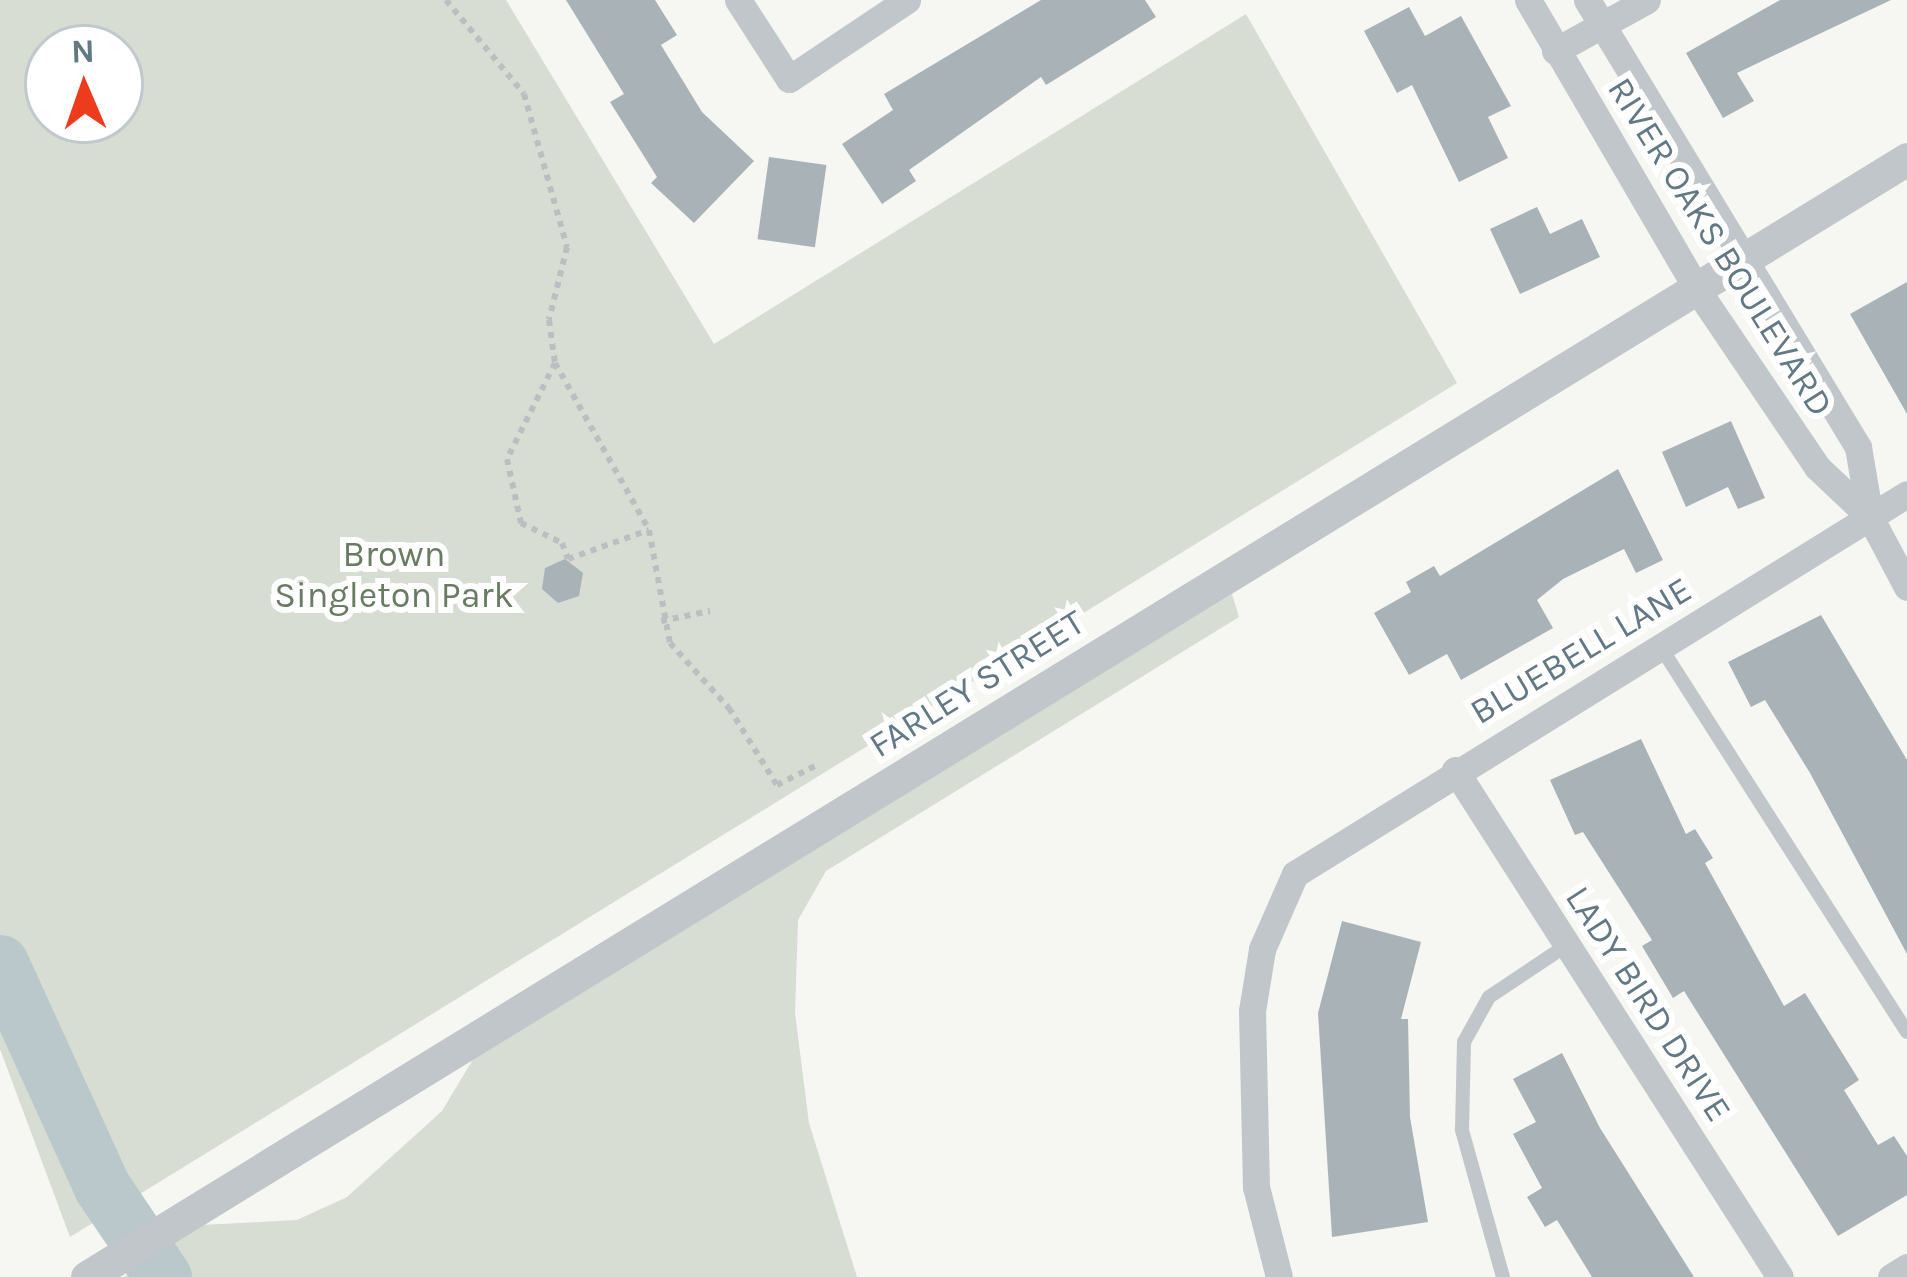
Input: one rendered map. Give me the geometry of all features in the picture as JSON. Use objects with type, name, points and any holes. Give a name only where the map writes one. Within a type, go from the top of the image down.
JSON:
[{"type":"street","points":[[738,0],[789,79],[907,0]]},
{"type":"street","name":"RIVER OAKS BOULEVARD","points":[[1528,0],[1696,288],[1817,467],[1870,517]]},
{"type":"street","name":"RIVER OAKS BOULEVARD","points":[[1587,0],[1739,261],[1858,447],[1870,517],[1907,587]]},
{"type":"street","points":[[1555,51],[1647,0]]},
{"type":"street","name":"FARLEY STREET","points":[[91,1275],[1907,159]]},
{"type":"street","name":"BLUEBELL LANE","points":[[1279,1277],[1256,1187],[1252,1010],[1262,949],[1295,874],[1455,770],[1907,494]]},
{"type":"street","name":"LADY BIRD DRIVE","points":[[1455,770],[1780,1277]]},
{"type":"street","points":[[1891,1277],[1907,1267]]},
{"type":"lane","points":[[1660,646],[1907,1031]]},
{"type":"lane","points":[[1503,1277],[1462,1130],[1464,1042],[1489,997],[1567,945]]},
{"type":"path","points":[[446,0],[524,94],[567,247],[549,320],[555,363],[649,530],[661,621],[777,785],[817,765]]},
{"type":"path","points":[[555,363],[507,459],[521,523],[562,543],[568,559],[649,530]]},
{"type":"path","points":[[661,621],[710,610]]},
{"type":"green space","name":"Brown Singleton Park","points":[[0,0],[506,0],[714,344],[1246,14],[1457,383],[70,1237],[0,1049]]},
{"type":"green space","points":[[1232,594],[1239,617],[826,871],[798,920],[795,1013],[809,1123],[857,1277],[124,1277],[201,1225],[297,1220],[347,1197],[442,1111],[478,1051]]},
{"type":"building","points":[[566,0],[655,0],[677,35],[661,45],[702,112],[754,161],[694,223],[651,183],[657,177],[610,102],[624,94]]},
{"type":"building","points":[[1041,0],[1145,0],[1156,17],[1046,85],[1041,77],[909,170],[916,181],[882,204],[842,144],[893,110],[884,94]]},
{"type":"building","points":[[1780,0],[1891,0],[1737,73],[1754,101],[1723,118],[1686,53]]},
{"type":"building","points":[[1409,7],[1425,36],[1461,16],[1511,106],[1488,117],[1508,158],[1459,182],[1412,85],[1397,93],[1364,31]]},
{"type":"building","points":[[769,157],[826,165],[815,247],[757,239]]},
{"type":"building","points":[[1537,207],[1550,234],[1582,219],[1600,257],[1520,294],[1490,229]]},
{"type":"building","points":[[1907,282],[1907,414],[1850,314]]},
{"type":"building","points":[[1731,421],[1765,498],[1738,509],[1728,487],[1686,507],[1662,452]]},
{"type":"building","points":[[1618,469],[1663,560],[1636,573],[1624,549],[1563,579],[1537,600],[1553,628],[1461,680],[1447,654],[1409,675],[1374,613],[1411,592],[1406,582],[1434,566],[1440,576]]},
{"type":"building","points":[[565,559],[583,573],[579,596],[558,603],[542,589],[545,568]]},
{"type":"building","points":[[1821,615],[1907,760],[1907,954],[1810,773],[1765,700],[1751,707],[1728,662]]},
{"type":"building","points":[[1641,739],[1686,834],[1695,829],[1713,858],[1705,863],[1784,1006],[1805,993],[1859,1080],[1844,1090],[1878,1145],[1894,1136],[1907,1156],[1907,1195],[1838,1236],[1684,991],[1673,998],[1642,946],[1652,940],[1583,832],[1575,835],[1550,780]]},
{"type":"building","points":[[1342,921],[1421,942],[1401,1019],[1408,1019],[1410,1117],[1428,1222],[1332,1237],[1318,1013]]},
{"type":"building","points":[[1562,1053],[1600,1128],[1694,1277],[1592,1277],[1557,1220],[1545,1227],[1527,1197],[1542,1188],[1513,1134],[1536,1122],[1513,1079]]},
{"type":"waterway","points":[[0,963],[102,1187],[163,1277]]}]
